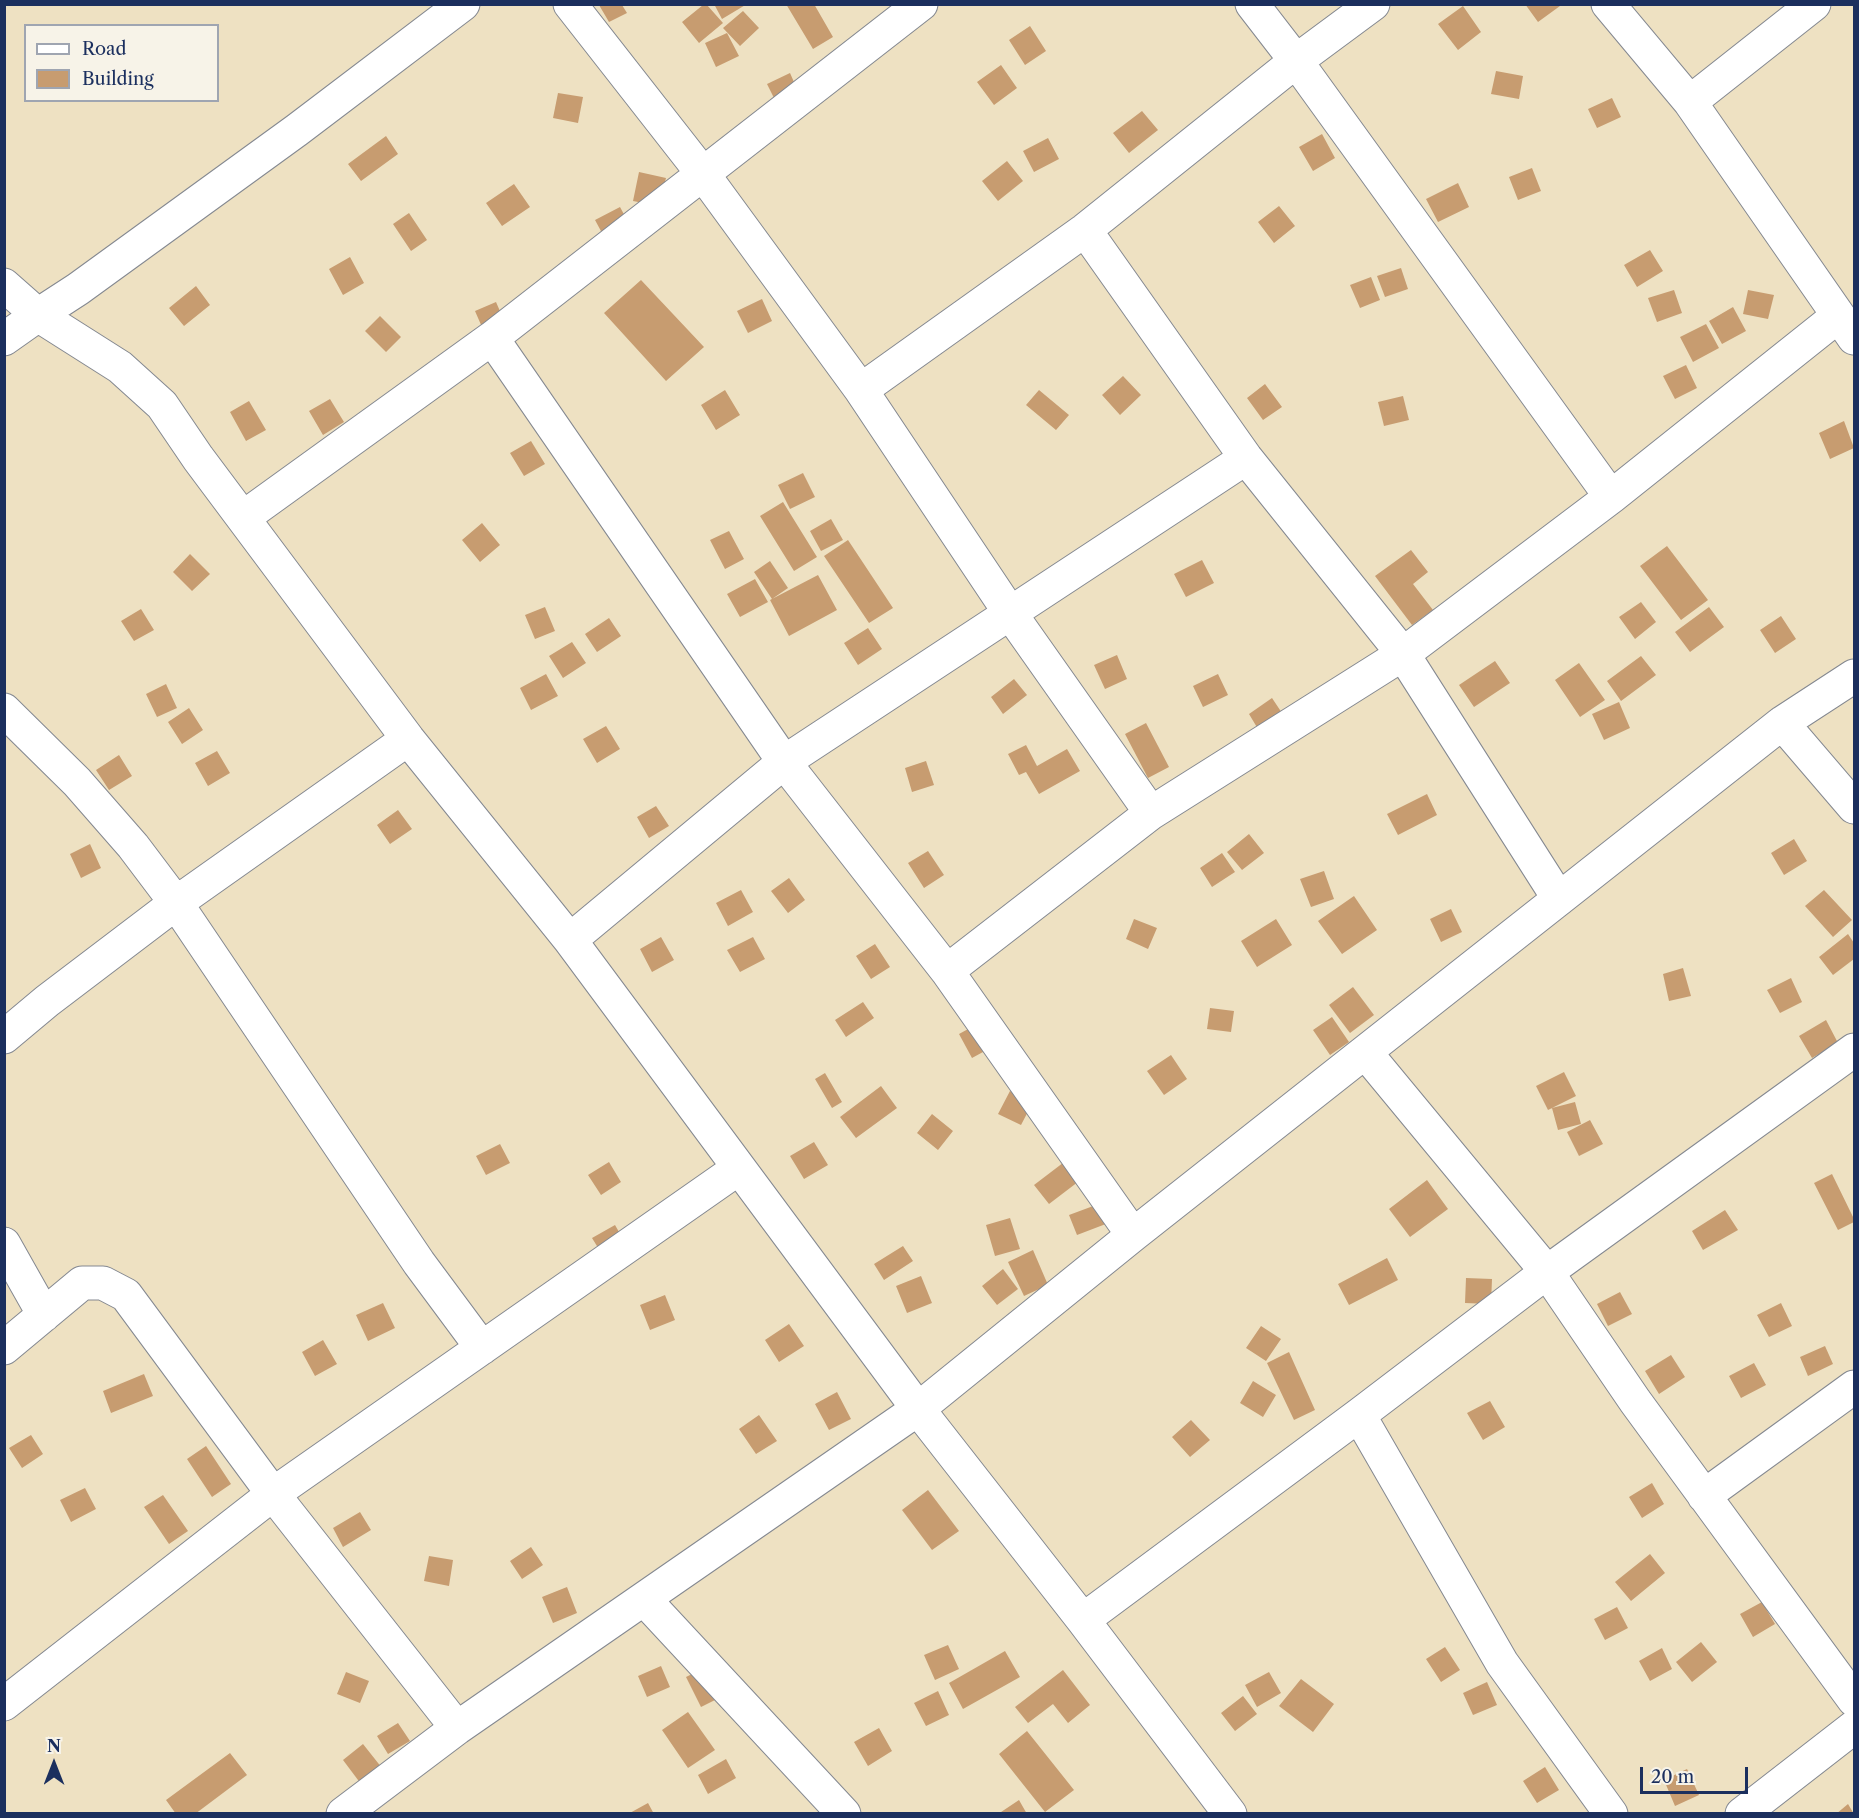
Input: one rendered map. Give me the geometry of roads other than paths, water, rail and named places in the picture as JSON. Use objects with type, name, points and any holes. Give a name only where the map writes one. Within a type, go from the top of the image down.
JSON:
[{"type":"street","points":[[4,339],[78,289],[287,137],[463,4]]},
{"type":"street","points":[[570,4],[703,174],[861,390],[1010,614],[1151,813]]},
{"type":"street","points":[[244,518],[492,338],[921,4]]},
{"type":"street","points":[[1251,4],[1296,61],[1611,497]]},
{"type":"street","points":[[861,390],[1085,230],[1296,61],[1373,4]]},
{"type":"street","points":[[947,971],[1151,813],[1403,654],[1611,497],[1846,327],[1690,102],[1608,4]]},
{"type":"street","points":[[1690,102],[1814,4]]},
{"type":"street","points":[[1085,230],[1246,458],[1403,654],[1559,899]]},
{"type":"street","points":[[4,285],[38,315],[120,367],[162,405],[198,458],[408,739],[570,940],[918,1409],[1083,1620],[1230,1814]]},
{"type":"street","points":[[492,338],[784,762],[947,971],[1133,1236]]},
{"type":"street","points":[[570,940],[784,762],[1246,458]]},
{"type":"street","points":[[343,1814],[457,1728],[918,1409],[1782,723],[1854,676]]},
{"type":"street","points":[[4,710],[77,782],[133,846],[176,903],[413,1253],[482,1348]]},
{"type":"street","points":[[1782,723],[1854,807]]},
{"type":"street","points":[[4,1037],[47,1001],[176,903],[408,739]]},
{"type":"street","points":[[1083,1620],[1547,1272],[1854,1050]]},
{"type":"street","points":[[1365,1052],[1547,1272],[1635,1401],[1854,1701]]},
{"type":"street","points":[[4,1704],[273,1494],[738,1168]]},
{"type":"street","points":[[4,1244],[44,1315]]},
{"type":"street","points":[[4,1348],[82,1283],[103,1283],[126,1295],[273,1494],[457,1728]]},
{"type":"street","points":[[1704,1496],[1854,1387]]},
{"type":"street","points":[[1359,1415],[1502,1663],[1611,1814]]},
{"type":"street","points":[[644,1599],[844,1814]]},
{"type":"street","points":[[1742,1814],[1854,1727]]}]
